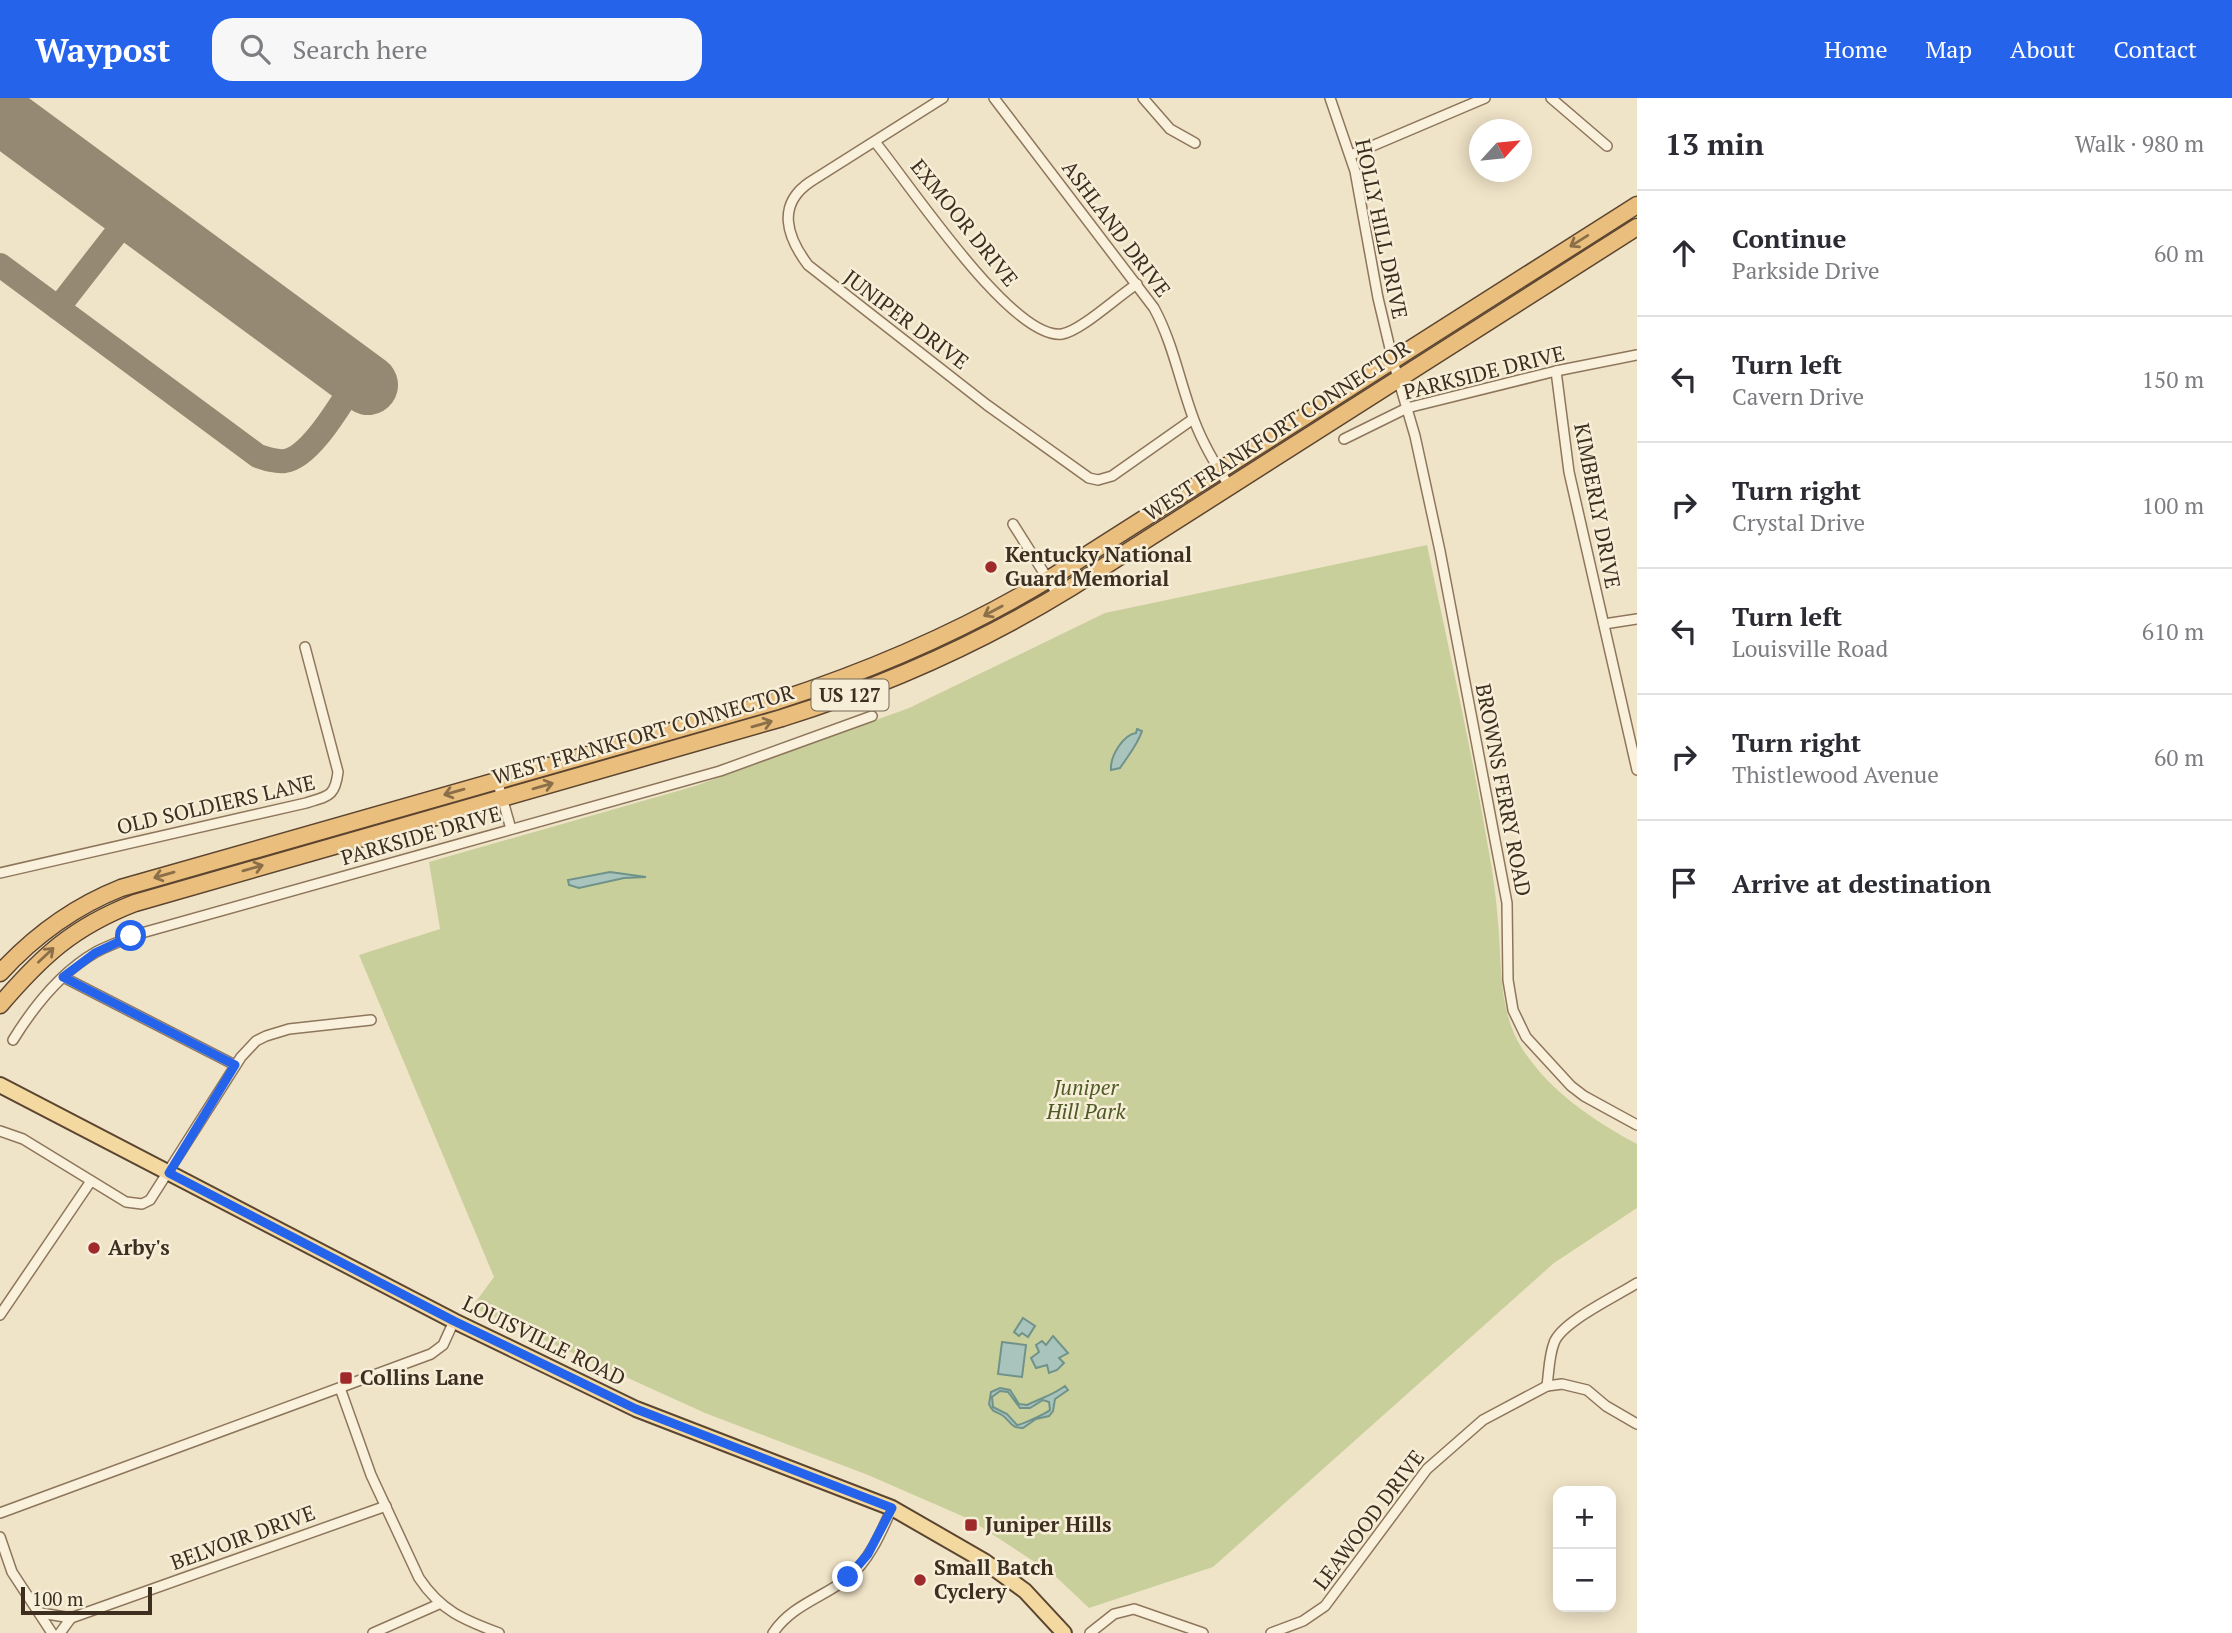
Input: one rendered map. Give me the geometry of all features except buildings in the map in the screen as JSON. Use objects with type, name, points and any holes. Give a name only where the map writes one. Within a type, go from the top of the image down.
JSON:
[{"type":"highway","name":"WEST FRANKFORT CONNECTOR","points":[[0,973],[25,947],[52,925],[113,891],[192,866],[777,701],[848,677],[959,629],[1049,579],[1637,205]]},
{"type":"highway","name":"WEST FRANKFORT CONNECTOR","points":[[0,1006],[52,950],[77,931],[114,911],[199,883],[782,718],[858,692],[968,645],[1058,595],[1637,227]]},
{"type":"main road","name":"LOUISVILLE ROAD","points":[[0,1084],[454,1321],[636,1409],[892,1508],[984,1561],[1025,1591],[1064,1633]]},
{"type":"street","name":"JUNIPER DRIVE","points":[[943,98],[810,182],[791,200],[788,219],[795,245],[808,265],[987,405],[1089,478],[1098,480],[1112,476],[1194,419]]},
{"type":"street","name":"ASHLAND DRIVE","points":[[994,98],[1137,284],[1162,321],[1194,419],[1230,487]]},
{"type":"street","points":[[1143,98],[1170,130],[1195,144]]},
{"type":"street","name":"HOLLY HILL DRIVE","points":[[1330,98],[1351,155],[1392,361],[1407,408]]},
{"type":"street","points":[[1351,155],[1485,98]]},
{"type":"street","points":[[1551,98],[1606,146]]},
{"type":"street","name":"EXMOOR DRIVE","points":[[876,142],[981,278],[1010,307],[1040,328],[1058,334],[1072,331],[1137,284]]},
{"type":"street","name":"PARKSIDE DRIVE","points":[[1344,439],[1407,408],[1556,371],[1637,355]]},
{"type":"street","name":"KIMBERLY DRIVE","points":[[1556,371],[1569,472],[1637,770]]},
{"type":"street","name":"BROWNS FERRY ROAD","points":[[1407,408],[1440,551],[1501,864],[1507,903],[1508,980],[1513,1010],[1526,1037],[1565,1080],[1584,1096],[1637,1125]]},
{"type":"street","points":[[1013,524],[1058,595]]},
{"type":"street","points":[[1604,624],[1637,619]]},
{"type":"street","name":"OLD SOLDIERS LANE","points":[[0,873],[328,796],[335,790],[338,772],[304,647]]},
{"type":"street","name":"PARKSIDE DRIVE","points":[[13,1040],[40,1002],[63,977],[95,953],[131,936],[720,771],[872,716]]},
{"type":"street","points":[[497,780],[512,829]]},
{"type":"street","points":[[63,977],[235,1065]]},
{"type":"street","points":[[0,1131],[23,1139],[126,1202],[142,1204],[150,1200],[169,1173],[235,1065],[256,1041],[277,1031],[371,1020]]},
{"type":"street","points":[[0,1315],[91,1181]]},
{"type":"street","points":[[1637,1283],[1568,1324],[1554,1340],[1547,1386],[1562,1384],[1587,1390],[1606,1406],[1637,1424]]},
{"type":"street","points":[[0,1513],[438,1350],[454,1321]]},
{"type":"street","name":"LEAWOOD DRIVE","points":[[1271,1633],[1303,1622],[1325,1606],[1427,1469],[1446,1451],[1483,1420],[1547,1386]]},
{"type":"street","points":[[340,1388],[358,1440],[419,1578],[439,1604],[473,1623],[499,1633]]},
{"type":"street","name":"BELVOIR DRIVE","points":[[41,1613],[71,1618],[386,1506]]},
{"type":"street","points":[[773,1633],[793,1611],[856,1570],[873,1546],[892,1508]]},
{"type":"street","points":[[0,1537],[12,1572],[52,1633]]},
{"type":"street","points":[[373,1633],[439,1604]]},
{"type":"street","points":[[1090,1633],[1114,1614],[1135,1609],[1203,1633]]},
{"type":"street","points":[[60,1633],[71,1618]]},
{"type":"green space","name":"Juniper Hill Park","points":[[1427,545],[1490,856],[1503,988],[1509,1020],[1523,1050],[1560,1092],[1605,1126],[1637,1144],[1637,1208],[1554,1263],[1213,1567],[1089,1608],[1053,1574],[969,1519],[868,1475],[705,1413],[472,1307],[494,1277],[359,955],[440,929],[429,862],[695,786],[909,708],[1105,613]]},
{"type":"water","points":[[1137,729],[1142,731],[1138,741],[1120,768],[1111,770],[1118,747],[1126,738],[1136,733]]},
{"type":"water","points":[[610,872],[646,877],[624,878],[579,888],[569,885],[568,880]]},
{"type":"water","points":[[1023,1318],[1035,1326],[1028,1337],[1014,1332]]},
{"type":"water","points":[[1053,1336],[1068,1353],[1059,1358],[1064,1363],[1049,1373],[1047,1365],[1036,1368],[1031,1358],[1039,1352],[1036,1345],[1042,1341],[1046,1345]]},
{"type":"water","points":[[1002,1342],[1026,1345],[1022,1377],[998,1374]]},
{"type":"water","points":[[1065,1386],[1068,1390],[1055,1399],[1053,1411],[1049,1416],[1036,1419],[1023,1428],[1013,1425],[989,1404],[991,1392],[1000,1388],[1010,1390],[1019,1404],[1027,1405]],"holes":[[[1000,1391],[1008,1392],[1020,1408],[1030,1408],[1043,1400],[1049,1402],[1050,1410],[1017,1425],[1007,1414],[993,1407],[992,1397]]]},
{"type":"taxiway","points":[[58,308],[132,213]]},
{"type":"taxiway","points":[[0,265],[258,456],[285,461],[306,449],[326,426],[358,378]]},
{"type":"runway","points":[[0,114],[368,385]]},
{"type":"place","name":"Kentucky National Guard Memorial","points":[[991,567]]},
{"type":"place","name":"Arby's","points":[[94,1248]]},
{"type":"place","name":"Collins Lane","points":[[346,1378]]},
{"type":"place","name":"Juniper Hills","points":[[971,1525]]},
{"type":"place","name":"Small Batch Cyclery","points":[[920,1580]]},
{"type":"route","points":[[131,936],[95,953],[63,977],[235,1065],[169,1173],[454,1321],[636,1409],[892,1508],[868,1554],[848,1577]]}]
